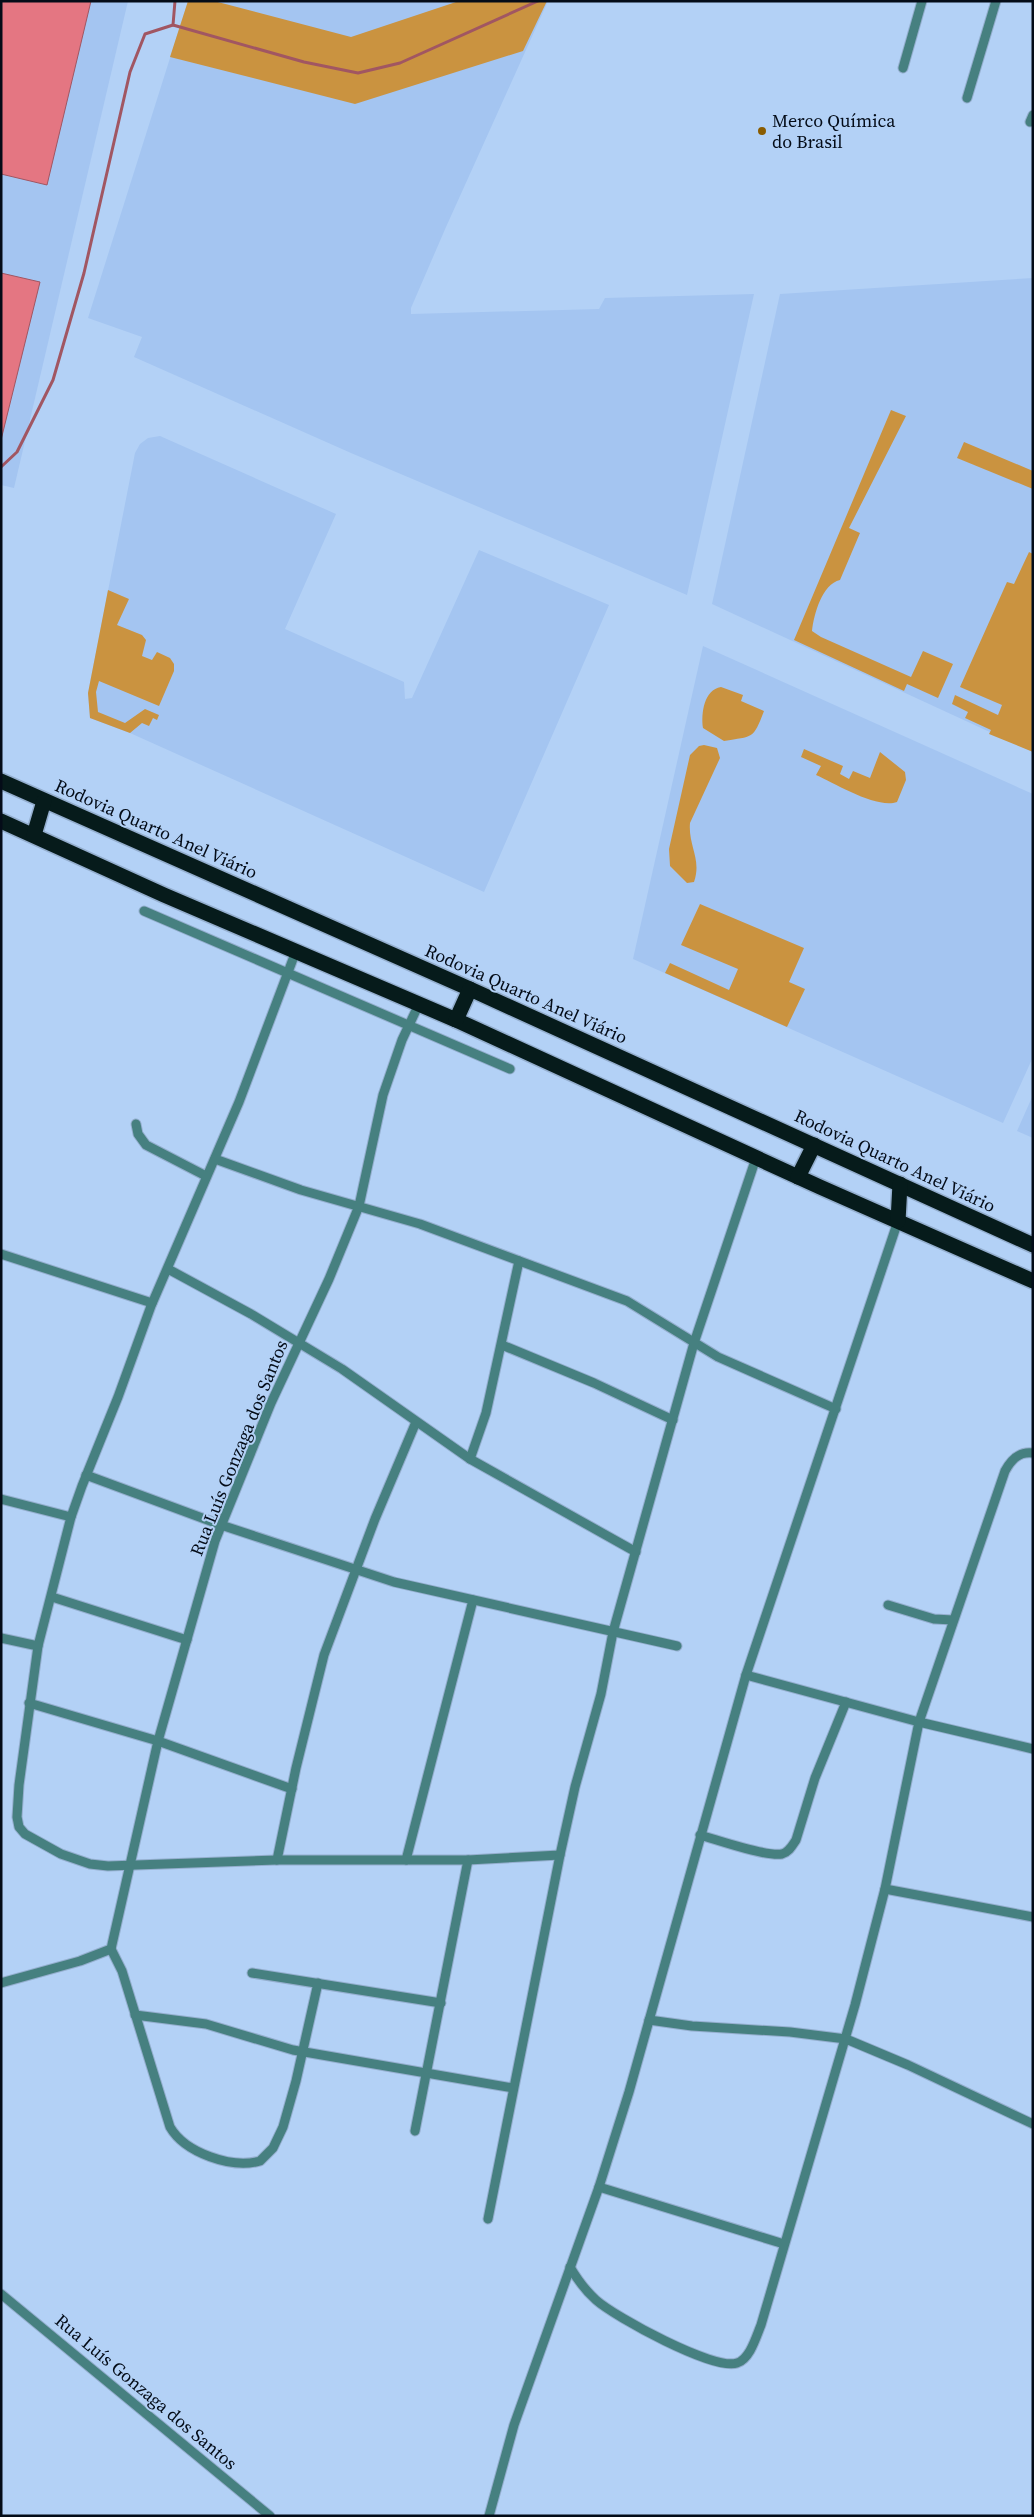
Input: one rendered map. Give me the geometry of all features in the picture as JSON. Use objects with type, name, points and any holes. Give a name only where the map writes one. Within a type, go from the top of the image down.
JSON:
[{"type":"highway","name":"Rodovia Quarto Anel Viário","points":[[1,781],[470,989],[1033,1245]]},
{"type":"highway","points":[[34,835],[44,801]]},
{"type":"highway","points":[[1,821],[164,895],[456,1020],[798,1177],[1033,1280]]},
{"type":"highway","points":[[456,1020],[470,989]]},
{"type":"highway","points":[[798,1177],[814,1145]]},
{"type":"highway","points":[[898,1221],[900,1184]]},
{"type":"street","points":[[903,68],[922,1]]},
{"type":"street","points":[[966,98],[996,1]]},
{"type":"street","points":[[144,910],[510,1069]]},
{"type":"street","points":[[296,951],[239,1102],[168,1269],[152,1302],[118,1397],[71,1517],[38,1646],[17,1804],[19,1827],[25,1834],[50,1849],[90,1864],[131,1866],[277,1860],[468,1860],[560,1855]]},
{"type":"street","name":"Rua Luís Gonzaga dos Santos","points":[[111,1948],[158,1741],[221,1525],[271,1403],[300,1343],[360,1206],[383,1095],[408,1024],[419,1004]]},
{"type":"street","points":[[136,1124],[138,1134],[146,1145],[206,1176]]},
{"type":"street","points":[[488,2219],[560,1855],[577,1779],[601,1694],[613,1632],[694,1343],[756,1158]]},
{"type":"street","points":[[215,1159],[301,1190],[420,1224],[627,1302],[694,1343],[754,1375],[836,1409]]},
{"type":"street","points":[[489,2516],[514,2425],[599,2187],[649,2020],[746,1675],[898,1221]]},
{"type":"street","points":[[1,1254],[152,1302]]},
{"type":"street","points":[[470,1460],[482,1430],[520,1261]]},
{"type":"street","points":[[168,1269],[300,1343],[356,1379],[470,1460],[636,1552]]},
{"type":"street","points":[[502,1345],[594,1383],[673,1420]]},
{"type":"street","points":[[277,1860],[324,1654],[355,1570],[416,1422]]},
{"type":"street","points":[[570,2267],[596,2300],[624,2320],[691,2353],[723,2364],[735,2364],[743,2361],[747,2355],[761,2325],[846,2040],[885,1889],[919,1722],[1005,1471],[1017,1456],[1023,1453],[1033,1453]]},
{"type":"street","points":[[86,1475],[221,1525],[394,1582],[677,1646]]},
{"type":"street","points":[[1,1499],[71,1517]]},
{"type":"street","points":[[52,1597],[187,1640]]},
{"type":"street","points":[[406,1860],[473,1600]]},
{"type":"street","points":[[888,1606],[934,1619],[953,1620]]},
{"type":"street","points":[[1,1638],[38,1646]]},
{"type":"street","points":[[746,1675],[919,1722],[1033,1749]]},
{"type":"street","points":[[700,1835],[770,1854],[784,1854],[791,1848],[796,1840],[818,1770],[846,1702]]},
{"type":"street","points":[[29,1704],[158,1741],[292,1789]]},
{"type":"street","points":[[414,2131],[468,1860]]},
{"type":"street","points":[[885,1889],[1033,1917]]},
{"type":"street","points":[[1,1984],[80,1961],[111,1948],[122,1971],[166,2118],[175,2137],[226,2163],[238,2164],[260,2161],[273,2148],[286,2118],[318,1983]]},
{"type":"street","points":[[252,1973],[441,2002]]},
{"type":"street","points":[[135,2015],[215,2026],[303,2052],[513,2088]]},
{"type":"street","points":[[649,2020],[692,2026],[790,2032],[846,2040],[908,2065],[1033,2124]]},
{"type":"street","points":[[599,2187],[784,2244]]},
{"type":"street","name":"Rua Luís Gonzaga dos Santos","points":[[1,2294],[270,2516]]},
{"type":"shaded area","points":[[1,1],[128,1],[14,488],[1,485]]},
{"type":"shaded area","points":[[1,1],[91,1],[47,185],[1,174]]},
{"type":"shaded area","points":[[188,1],[548,1],[446,227],[411,308],[411,314],[599,309],[605,298],[754,294],[687,595],[351,453],[134,357],[142,337],[88,318]]},
{"type":"shaded area","points":[[188,1],[214,1],[351,37],[459,1],[547,1],[523,51],[355,104],[170,57]]},
{"type":"shaded area","points":[[1,273],[40,282],[1,440]]},
{"type":"shaded area","points":[[1033,278],[1033,752],[712,604],[780,294]]},
{"type":"shaded area","points":[[891,410],[906,416],[849,528],[860,533],[840,580],[828,587],[820,601],[812,631],[821,637],[911,677],[923,651],[953,664],[938,698],[907,684],[904,691],[794,640]]},
{"type":"shaded area","points":[[160,436],[336,514],[285,629],[404,682],[405,699],[412,698],[479,550],[609,605],[484,892],[130,733],[90,718],[88,693],[135,453],[140,444],[148,438]]},
{"type":"shaded area","points":[[964,442],[1033,471],[1033,489],[957,458]]},
{"type":"shaded area","points":[[1029,552],[1033,554],[1033,752],[989,734],[991,730],[965,718],[968,712],[952,704],[955,695],[998,715],[1002,705],[960,687],[1007,582],[1014,584]]},
{"type":"shaded area","points":[[108,590],[129,599],[117,625],[142,635],[146,640],[142,656],[152,660],[157,652],[170,658],[174,664],[174,671],[159,706],[99,681],[96,692],[98,712],[125,723],[145,709],[159,715],[157,720],[153,718],[149,726],[142,723],[130,733],[90,718],[88,693]]},
{"type":"shaded area","points":[[703,646],[1033,794],[1033,1057],[1003,1123],[633,959]]},
{"type":"shaded area","points":[[721,687],[743,695],[741,701],[764,711],[751,735],[724,741],[703,728],[703,709],[707,697],[715,689]]},
{"type":"shaded area","points":[[704,745],[717,748],[720,758],[690,823],[691,839],[696,859],[696,874],[694,882],[687,883],[670,866],[669,849],[690,755],[699,746]]},
{"type":"shaded area","points":[[804,749],[843,766],[840,774],[849,779],[853,771],[870,778],[880,752],[905,772],[906,780],[897,802],[879,802],[868,799],[816,775],[821,766],[801,757]]},
{"type":"shaded area","points":[[700,904],[804,948],[789,982],[805,989],[787,1027],[665,973],[670,963],[729,990],[738,969],[681,945]]},
{"type":"shaded area","points":[[1033,1095],[1033,1138],[1017,1131]]},
{"type":"waterway","points":[[175,1],[173,25],[304,62],[358,73],[400,63],[538,1]]},
{"type":"waterway","points":[[1,467],[17,452],[53,380],[84,273],[130,72],[145,34],[173,25]]},
{"type":"place","name":"Merco Química do Brasil","points":[[762,131]]}]
